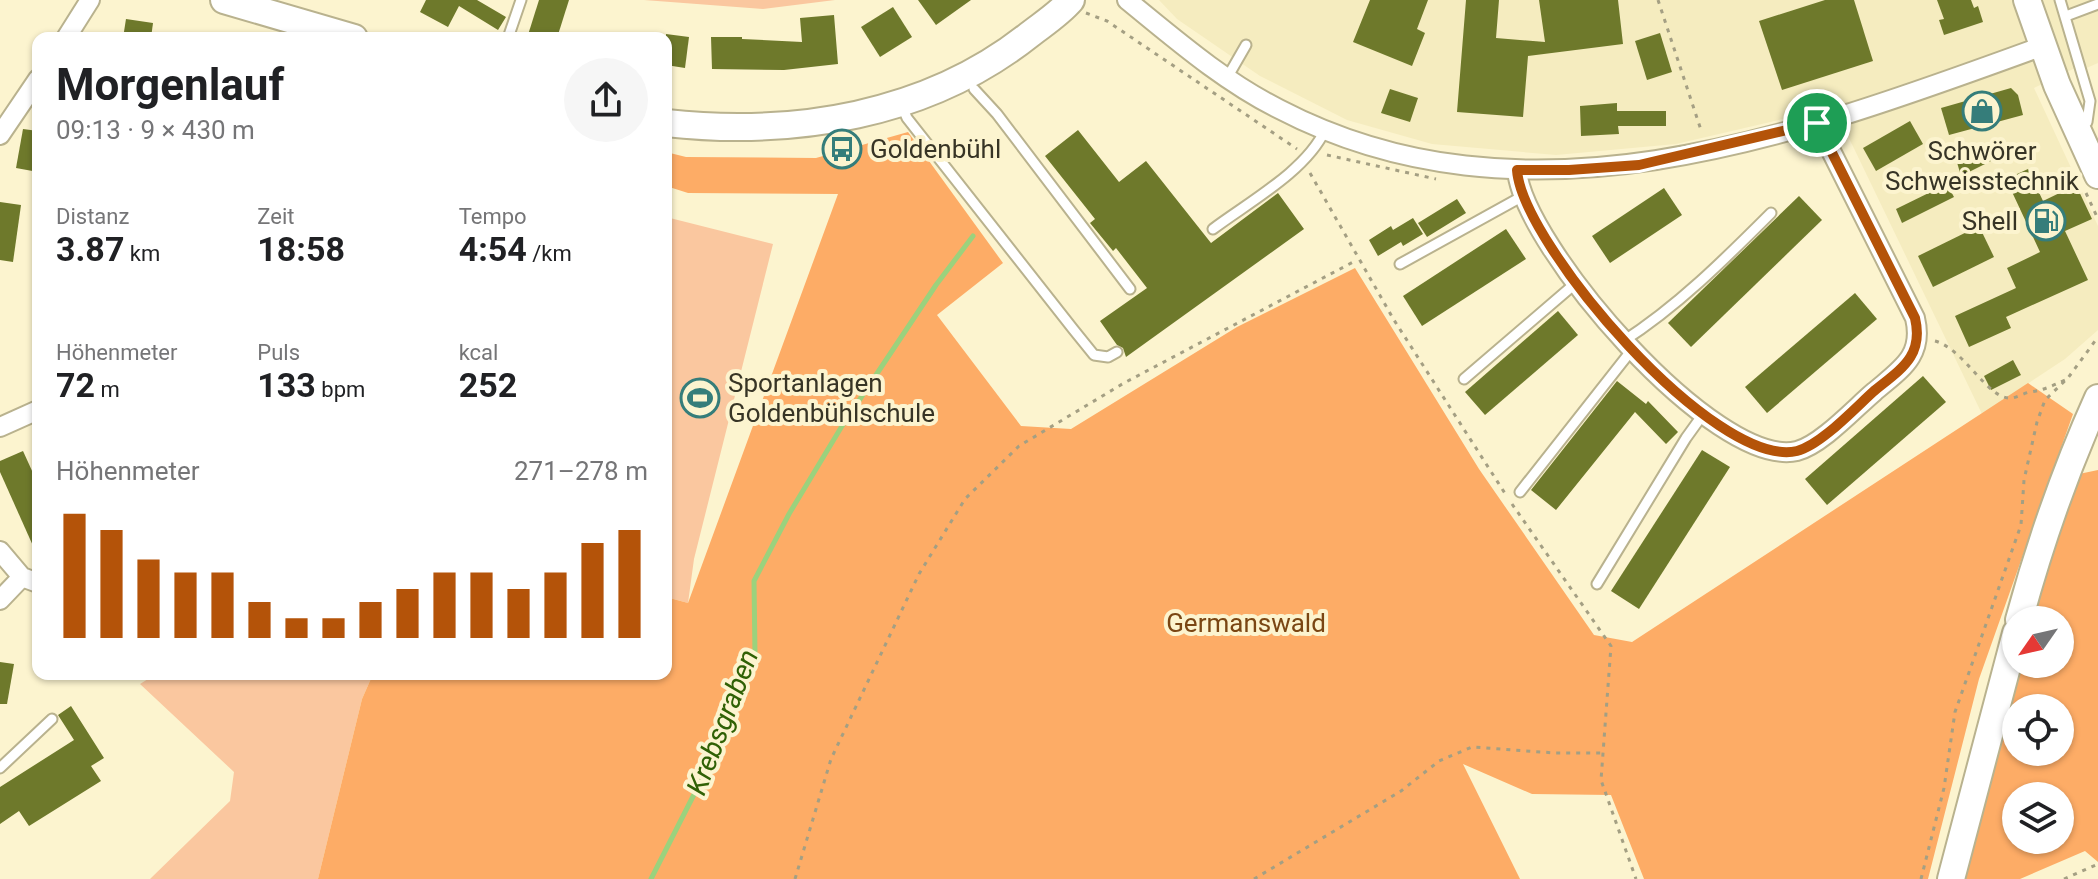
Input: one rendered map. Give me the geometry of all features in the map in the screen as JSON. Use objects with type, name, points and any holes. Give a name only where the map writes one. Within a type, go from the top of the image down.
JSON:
[{"type":"street","points":[[70,32],[90,0]]},
{"type":"street","points":[[224,0],[300,30]]},
{"type":"street","points":[[1127,0],[1227,78],[1279,109],[1325,130],[1419,160],[1517,170],[1639,165],[1708,150],[1817,123],[2043,46]]},
{"type":"street","points":[[2027,0],[2076,128],[2098,175]]},
{"type":"street","points":[[672,123],[751,126],[844,120],[901,104],[956,83],[1008,53],[1072,3]]},
{"type":"street","points":[[1,130],[32,87]]},
{"type":"street","points":[[1517,170],[1518,186],[1523,196],[1577,282],[1627,346],[1731,433],[1767,450],[1796,451],[1814,443],[1895,374],[1912,355],[1919,338],[1915,318],[1817,123]]},
{"type":"street","points":[[2023,606],[2044,529],[2098,398]]},
{"type":"street","points":[[0,427],[32,413]]},
{"type":"street","points":[[0,551],[30,580],[0,600]]},
{"type":"street","points":[[1951,879],[2004,678]]},
{"type":"lane","points":[[510,32],[521,0]]},
{"type":"lane","points":[[2060,0],[2090,101],[2087,122],[2076,128]]},
{"type":"lane","points":[[2066,16],[2098,4]]},
{"type":"lane","points":[[1227,78],[1246,45]]},
{"type":"lane","points":[[974,89],[1044,187],[1104,262],[1130,289]]},
{"type":"lane","points":[[901,104],[907,118],[963,193],[993,224],[1094,355],[1108,357],[1117,352]]},
{"type":"lane","points":[[1213,229],[1303,161],[1318,146],[1325,130]]},
{"type":"lane","points":[[1400,264],[1523,196]]},
{"type":"lane","points":[[1520,492],[1627,346],[1713,271],[1771,213]]},
{"type":"lane","points":[[1464,379],[1577,282]]},
{"type":"lane","points":[[1597,584],[1704,413]]},
{"type":"lane","points":[[0,768],[52,719]]},
{"type":"path","points":[[1658,0],[1708,150]]},
{"type":"path","points":[[1072,3],[1107,21],[1247,118],[1296,146],[1357,260],[1483,462],[1611,646],[1601,780],[1636,879]]},
{"type":"path","points":[[795,879],[831,759],[919,574],[965,499],[1019,446],[1124,383],[1357,260]]},
{"type":"path","points":[[1921,879],[1944,788],[1955,712],[2021,525],[2024,480],[2037,422],[2045,400],[2068,378],[2098,337]]},
{"type":"path","points":[[1919,338],[1940,342],[1963,357],[1990,390],[2011,399],[2029,392],[2043,391],[2068,378]]},
{"type":"path","points":[[1254,879],[1401,791],[1439,761],[1472,747],[1603,753]]},
{"type":"path","points":[[2064,879],[2098,864]]},
{"type":"shaded area","points":[[644,0],[835,0],[763,9]]},
{"type":"shaded area","points":[[1159,0],[2098,0],[2098,63],[2082,70],[2073,69],[2034,88],[2098,226],[2098,330],[2065,359],[1982,414],[1834,107],[1676,144],[1556,155],[1432,144],[1347,120],[1260,76],[1177,19]]},
{"type":"shaded area","name":"Sportanlagen Goldenbühlschule","points":[[672,219],[773,244],[694,559],[688,603],[672,599]]},
{"type":"shaded area","points":[[146,680],[370,680],[362,699],[318,879],[150,879],[230,801],[234,772],[140,684]]},
{"type":"green space","name":"Germanswald","points":[[908,132],[1003,263],[937,315],[1021,426],[1071,429],[1237,327],[1355,268],[1479,469],[1594,635],[1632,642],[2028,383],[2073,414],[2005,606],[2002,606],[2002,614],[1979,679],[1928,879],[1644,879],[1611,795],[1532,794],[1463,764],[1520,879],[318,879],[362,699],[370,680],[672,680],[672,599],[688,603],[838,194],[688,193],[672,188],[672,154],[686,157],[816,158]]},
{"type":"green space","points":[[2098,470],[2098,862],[2085,851],[2020,879],[1959,879],[2002,725],[2002,766],[2074,766],[2074,694],[2011,694],[2015,678],[2074,678],[2074,606],[2036,606],[2054,541],[2079,474]]},
{"type":"building","points":[[426,0],[477,0],[506,17],[498,30],[459,6],[448,27],[420,12]]},
{"type":"building","points":[[539,0],[569,0],[559,32],[529,32]]},
{"type":"building","points":[[918,0],[971,0],[936,25]]},
{"type":"building","points":[[1370,0],[1428,0],[1417,29],[1425,33],[1412,66],[1353,42]]},
{"type":"building","points":[[1466,0],[1499,0],[1496,38],[1545,42],[1539,0],[1618,0],[1623,44],[1528,56],[1523,117],[1457,112]]},
{"type":"building","points":[[1825,0],[1854,0],[1873,61],[1782,90],[1759,21]]},
{"type":"building","points":[[1937,0],[1971,0],[1974,8],[1978,6],[1983,22],[1944,35],[1939,20],[1944,19]]},
{"type":"building","points":[[893,7],[912,37],[880,57],[861,27]]},
{"type":"building","points":[[834,15],[838,64],[784,70],[712,69],[711,37],[802,42],[800,18]]},
{"type":"building","points":[[126,19],[153,23],[152,32],[124,32]]},
{"type":"building","points":[[1660,33],[1672,72],[1647,80],[1635,41]]},
{"type":"building","points":[[672,35],[689,37],[685,68],[672,66]]},
{"type":"building","name":"Schwörer Schweisstechnik","points":[[2011,88],[2018,95],[2023,115],[1949,135],[1941,108]]},
{"type":"building","points":[[1390,89],[1418,98],[1410,122],[1381,113]]},
{"type":"building","points":[[1617,103],[1617,111],[1666,111],[1666,126],[1618,126],[1619,134],[1581,136],[1580,106]]},
{"type":"building","points":[[1910,121],[1923,144],[1876,171],[1863,148]]},
{"type":"building","points":[[23,129],[32,130],[32,171],[16,168]]},
{"type":"building","points":[[1078,130],[1119,182],[1146,161],[1211,243],[1278,193],[1304,229],[1126,357],[1123,348],[1117,345],[1100,321],[1147,288],[1116,248],[1113,251],[1090,223],[1095,219],[1045,156]]},
{"type":"building","points":[[1988,144],[1995,159],[1961,176],[1956,159]]},
{"type":"building","points":[[2028,169],[2043,201],[2076,185],[2092,219],[2065,231],[2088,280],[2006,317],[2011,328],[1969,347],[1955,316],[2016,288],[2007,268],[2040,252],[2006,179]]},
{"type":"building","points":[[1947,184],[1954,197],[1902,223],[1896,209]]},
{"type":"building","points":[[1664,188],[1682,215],[1610,263],[1592,236]]},
{"type":"building","points":[[1799,196],[1822,220],[1691,347],[1668,323]]},
{"type":"building","points":[[1457,199],[1466,213],[1427,237],[1418,223]]},
{"type":"building","points":[[0,202],[21,205],[13,262],[0,260]]},
{"type":"building","points":[[1413,218],[1423,234],[1403,246],[1401,242],[1378,256],[1369,240],[1391,226],[1393,230]]},
{"type":"building","points":[[1979,226],[1994,257],[1933,287],[1918,256]]},
{"type":"building","points":[[1506,229],[1526,259],[1422,326],[1403,296]]},
{"type":"building","points":[[1855,293],[1877,319],[1767,413],[1745,387]]},
{"type":"building","points":[[1558,311],[1578,335],[1485,415],[1465,392]]},
{"type":"building","points":[[2013,360],[2021,375],[1991,390],[1984,376]]},
{"type":"building","points":[[1923,376],[1946,402],[1827,505],[1805,479]]},
{"type":"building","points":[[1617,381],[1646,404],[1648,401],[1678,432],[1666,444],[1635,412],[1556,510],[1531,490]]},
{"type":"building","points":[[1702,450],[1730,467],[1639,609],[1611,591]]},
{"type":"building","points":[[23,451],[32,471],[32,544],[0,472],[0,461]]},
{"type":"building","points":[[0,662],[14,664],[7,704],[0,704]]},
{"type":"building","points":[[71,706],[104,758],[91,766],[101,781],[29,826],[19,811],[0,824],[0,787],[74,740],[58,715]]},
{"type":"waterway","name":"Krebsgraben","points":[[651,879],[709,765],[755,655],[754,581],[789,514],[842,426],[936,285],[973,236]]},
{"type":"place","name":"Schwörer Schweisstechnik","points":[[1982,111]]},
{"type":"place","name":"Goldenbühl","points":[[842,149]]},
{"type":"place","name":"Shell","points":[[2046,221]]},
{"type":"place","name":"Sportanlagen Goldenbühlschule","points":[[700,398]]},
{"type":"route","points":[[1817,123],[1915,318],[1919,338],[1912,355],[1895,374],[1814,443],[1796,451],[1767,450],[1731,433],[1678,394],[1622,342],[1535,219],[1518,186],[1517,170],[1639,165],[1817,123]]}]
